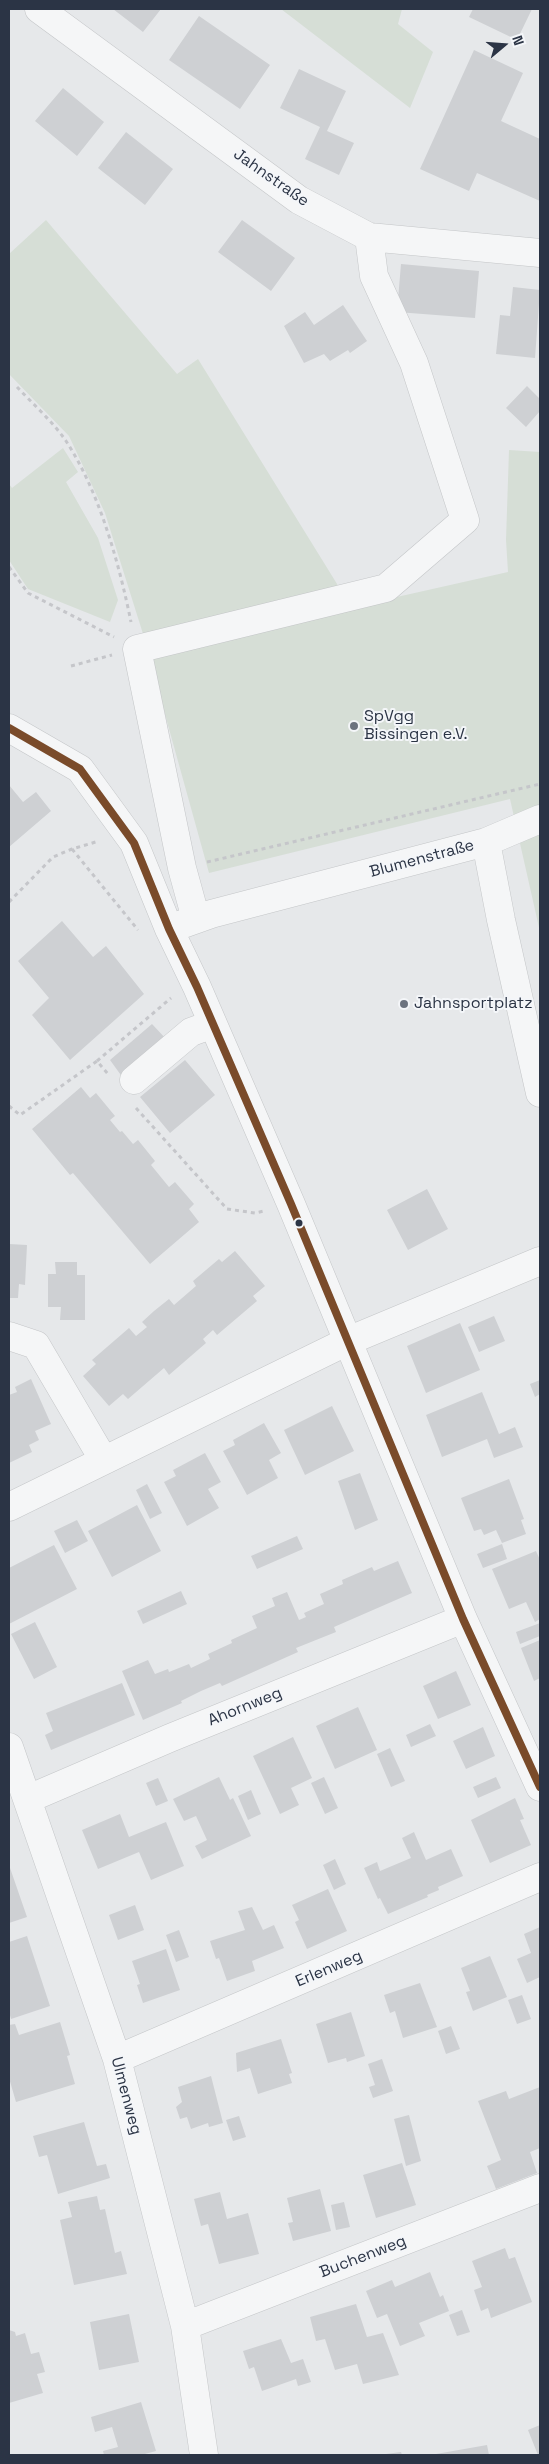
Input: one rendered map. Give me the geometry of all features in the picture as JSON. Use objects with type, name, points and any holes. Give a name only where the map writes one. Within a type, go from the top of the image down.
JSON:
[{"type":"street","name":"Jahnstraße","points":[[39,9],[300,200],[369,237],[540,253]]},
{"type":"street","points":[[196,919],[182,868],[137,649],[154,643],[386,588],[464,520],[414,363],[374,276],[369,237]]},
{"type":"street","points":[[9,728],[80,768],[128,833],[291,1204],[463,1619],[540,1787]]},
{"type":"street","points":[[486,842],[540,819]]},
{"type":"street","name":"Blumenstraße","points":[[169,929],[196,919],[486,842],[501,920],[540,1092]]},
{"type":"street","points":[[126,1087],[191,1032],[213,1024]]},
{"type":"street","points":[[9,1507],[103,1459],[348,1341],[540,1261]]},
{"type":"street","points":[[9,1336],[36,1345],[103,1459]]},
{"type":"street","name":"Ahornweg","points":[[28,1799],[170,1738],[463,1619]]},
{"type":"street","name":"Ulmenweg","points":[[9,1747],[117,2059],[185,2326],[204,2455]]},
{"type":"street","name":"Erlenweg","points":[[117,2059],[540,1877]]},
{"type":"street","name":"Buchenweg","points":[[185,2326],[540,2188]]},
{"type":"path","points":[[16,387],[65,440],[84,472],[124,587],[137,649]]},
{"type":"path","points":[[9,567],[28,593],[137,649]]},
{"type":"path","points":[[71,666],[137,649]]},
{"type":"path","points":[[182,868],[540,784]]},
{"type":"path","points":[[9,902],[54,857],[72,849],[128,833]]},
{"type":"path","points":[[72,849],[144,938],[169,929]]},
{"type":"path","points":[[9,1106],[20,1115],[97,1061],[169,999],[197,987]]},
{"type":"path","points":[[97,1061],[126,1087],[227,1210],[255,1213],[291,1204]]},
{"type":"shaded area","points":[[281,9],[402,9],[398,24],[433,52],[410,108]]},
{"type":"shaded area","points":[[46,220],[177,374],[198,359],[342,592],[144,637],[105,513],[69,436],[9,374],[9,254]]},
{"type":"shaded area","points":[[63,448],[78,472],[66,482],[98,538],[118,600],[110,622],[28,589],[9,560],[9,484],[12,488]]},
{"type":"shaded area","name":"SpVgg Bissingen e.V.","points":[[509,450],[540,452],[540,932],[510,799],[209,873],[148,653],[508,572],[506,540]]},
{"type":"building","points":[[113,9],[161,9],[143,32]]},
{"type":"building","points":[[473,9],[532,9],[517,40],[469,17]]},
{"type":"building","points":[[199,16],[270,65],[240,109],[169,60]]},
{"type":"building","points":[[474,50],[523,73],[501,121],[540,139],[540,201],[477,173],[469,191],[420,169]]},
{"type":"building","points":[[299,69],[346,91],[327,131],[354,143],[339,175],[305,159],[320,127],[280,108]]},
{"type":"building","points":[[63,88],[104,122],[77,156],[35,121]]},
{"type":"building","points":[[126,132],[173,169],[145,205],[98,168]]},
{"type":"building","points":[[242,220],[295,258],[271,291],[218,252]]},
{"type":"building","points":[[401,264],[479,271],[475,318],[397,312]]},
{"type":"building","points":[[513,287],[540,290],[535,358],[496,354],[500,315],[510,316]]},
{"type":"building","points":[[343,305],[367,341],[350,353],[348,350],[330,361],[324,354],[304,363],[284,326],[305,312],[314,325]]},
{"type":"building","points":[[527,386],[540,399],[540,411],[526,427],[506,408]]},
{"type":"building","points":[[9,785],[23,802],[36,792],[51,811],[9,847]]},
{"type":"building","points":[[62,921],[93,957],[106,946],[144,994],[70,1060],[32,1015],[49,998],[18,961]]},
{"type":"building","points":[[152,1024],[167,1040],[123,1078],[110,1060]]},
{"type":"building","points":[[185,1060],[215,1095],[170,1133],[140,1097]]},
{"type":"building","points":[[81,1087],[90,1098],[96,1093],[115,1116],[110,1120],[120,1132],[122,1131],[133,1144],[138,1140],[155,1161],[151,1165],[169,1187],[175,1182],[194,1204],[189,1209],[199,1222],[150,1264],[73,1173],[70,1175],[32,1129]]},
{"type":"building","points":[[427,1189],[448,1229],[408,1250],[387,1210]]},
{"type":"building","points":[[9,1244],[27,1245],[25,1285],[19,1284],[18,1298],[9,1298]]},
{"type":"building","points":[[235,1251],[265,1286],[253,1296],[257,1301],[217,1335],[213,1330],[203,1339],[206,1343],[169,1375],[164,1368],[128,1399],[123,1394],[109,1406],[83,1376],[96,1364],[92,1360],[129,1328],[136,1336],[147,1327],[142,1322],[154,1311],[169,1299],[174,1305],[196,1286],[193,1281],[219,1259],[222,1262]]},
{"type":"building","points":[[55,1262],[77,1262],[77,1275],[85,1275],[85,1320],[60,1320],[61,1307],[48,1307],[48,1274],[56,1274]]},
{"type":"building","points":[[494,1316],[505,1341],[479,1352],[468,1327]]},
{"type":"building","points":[[460,1323],[480,1370],[426,1393],[407,1346]]},
{"type":"building","points":[[31,1379],[51,1424],[35,1431],[39,1440],[29,1445],[32,1452],[9,1463],[9,1395],[17,1392],[15,1387]]},
{"type":"building","points":[[540,1380],[540,1394],[535,1397],[530,1384]]},
{"type":"building","points":[[482,1392],[499,1434],[515,1427],[523,1447],[494,1458],[487,1439],[442,1457],[426,1415]]},
{"type":"building","points":[[332,1406],[354,1451],[305,1475],[284,1430]]},
{"type":"building","points":[[264,1423],[281,1453],[269,1460],[278,1478],[247,1495],[223,1451],[235,1445],[233,1440]]},
{"type":"building","points":[[205,1453],[221,1482],[208,1489],[219,1508],[187,1526],[164,1482],[176,1476],[173,1470]]},
{"type":"building","points":[[360,1473],[378,1520],[355,1530],[338,1481]]},
{"type":"building","points":[[509,1479],[524,1519],[521,1520],[526,1534],[502,1543],[496,1530],[484,1535],[481,1529],[474,1531],[461,1498]]},
{"type":"building","points":[[147,1484],[162,1513],[150,1519],[136,1490]]},
{"type":"building","points":[[137,1505],[161,1551],[112,1577],[88,1531]]},
{"type":"building","points":[[77,1520],[88,1541],[65,1553],[54,1531]]},
{"type":"building","points":[[297,1536],[303,1549],[257,1569],[251,1556]]},
{"type":"building","points":[[502,1544],[507,1559],[483,1568],[477,1554]]},
{"type":"building","points":[[54,1545],[77,1589],[9,1624],[9,1568]]},
{"type":"building","points":[[536,1551],[540,1560],[540,1619],[535,1622],[526,1602],[509,1609],[492,1569]]},
{"type":"building","points":[[398,1561],[412,1593],[334,1627],[336,1632],[296,1648],[298,1652],[222,1686],[220,1683],[201,1691],[181,1701],[182,1703],[143,1720],[122,1671],[148,1660],[155,1674],[168,1669],[169,1672],[189,1664],[191,1668],[210,1659],[208,1654],[232,1643],[231,1640],[257,1628],[252,1616],[275,1606],[272,1598],[287,1592],[299,1620],[306,1617],[304,1613],[324,1604],[320,1594],[343,1584],[342,1580],[372,1567],[374,1571]]},
{"type":"building","points":[[181,1591],[187,1604],[143,1624],[137,1611]]},
{"type":"building","points":[[35,1622],[57,1667],[34,1679],[11,1634]]},
{"type":"building","points":[[540,1623],[540,1636],[520,1644],[516,1632]]},
{"type":"building","points":[[540,1640],[540,1678],[534,1681],[521,1648]]},
{"type":"building","points":[[456,1671],[471,1705],[438,1719],[423,1686]]},
{"type":"building","points":[[122,1683],[135,1715],[51,1750],[45,1735],[53,1731],[46,1713]]},
{"type":"building","points":[[358,1707],[377,1750],[335,1769],[316,1726]]},
{"type":"building","points":[[430,1724],[436,1736],[411,1747],[406,1735]]},
{"type":"building","points":[[483,1727],[495,1756],[466,1769],[453,1741]]},
{"type":"building","points":[[293,1737],[312,1778],[291,1788],[299,1805],[280,1814],[253,1756]]},
{"type":"building","points":[[390,1748],[405,1781],[391,1787],[377,1754]]},
{"type":"building","points":[[219,1777],[230,1800],[233,1798],[251,1836],[202,1859],[195,1846],[207,1840],[196,1816],[184,1821],[173,1799]]},
{"type":"building","points":[[324,1777],[338,1808],[325,1814],[311,1783]]},
{"type":"building","points":[[496,1777],[501,1788],[478,1798],[473,1787]]},
{"type":"building","points":[[158,1778],[168,1801],[156,1806],[146,1783]]},
{"type":"building","points":[[251,1790],[261,1814],[248,1820],[238,1796]]},
{"type":"building","points":[[515,1798],[524,1819],[520,1820],[531,1845],[490,1863],[471,1820]]},
{"type":"building","points":[[120,1814],[129,1837],[166,1822],[184,1866],[151,1880],[139,1852],[98,1869],[82,1830]]},
{"type":"building","points":[[414,1832],[426,1860],[451,1849],[463,1876],[438,1887],[439,1890],[427,1895],[428,1897],[388,1914],[380,1898],[378,1899],[364,1868],[377,1862],[380,1871],[411,1858],[402,1838]]},
{"type":"building","points":[[335,1859],[346,1884],[334,1890],[323,1865]]},
{"type":"building","points":[[9,1865],[27,1917],[9,1923]]},
{"type":"building","points":[[328,1889],[347,1931],[307,1949],[295,1922],[299,1920],[292,1905]]},
{"type":"building","points":[[135,1905],[144,1930],[118,1940],[109,1915]]},
{"type":"building","points":[[252,1907],[263,1930],[274,1925],[284,1948],[252,1961],[255,1971],[227,1981],[219,1958],[216,1959],[210,1941],[245,1930],[238,1911]]},
{"type":"building","points":[[540,1927],[540,1977],[527,1983],[517,1959],[531,1953],[524,1934]]},
{"type":"building","points":[[179,1930],[189,1957],[176,1962],[166,1935]]},
{"type":"building","points":[[27,1936],[50,2006],[11,2019],[9,2012],[9,1942]]},
{"type":"building","points":[[166,1949],[180,1990],[143,2003],[137,1985],[140,1984],[132,1961]]},
{"type":"building","points":[[490,1956],[507,1997],[473,2011],[466,1992],[470,1991],[461,1968]]},
{"type":"building","points":[[420,1983],[437,2027],[403,2038],[395,2011],[390,2013],[384,1995]]},
{"type":"building","points":[[522,1995],[531,2019],[517,2024],[508,2000]]},
{"type":"building","points":[[351,2012],[365,2056],[347,2062],[346,2058],[328,2063],[316,2024]]},
{"type":"building","points":[[60,2022],[70,2055],[67,2056],[75,2084],[16,2102],[9,2078],[9,2025],[15,2024],[19,2035]]},
{"type":"building","points":[[451,2026],[460,2049],[446,2054],[438,2031]]},
{"type":"building","points":[[281,2039],[292,2073],[289,2074],[292,2083],[258,2094],[250,2068],[237,2072],[236,2053]]},
{"type":"building","points":[[382,2059],[393,2091],[373,2098],[369,2087],[375,2085],[368,2064]]},
{"type":"building","points":[[211,2076],[223,2123],[209,2127],[208,2123],[191,2129],[187,2117],[180,2119],[176,2107],[182,2102],[178,2087]]},
{"type":"building","points":[[540,2087],[540,2148],[530,2152],[537,2173],[496,2189],[487,2166],[501,2160],[478,2101],[506,2091],[509,2099]]},
{"type":"building","points":[[409,2115],[421,2161],[406,2166],[394,2119]]},
{"type":"building","points":[[239,2116],[246,2137],[233,2141],[226,2120]]},
{"type":"building","points":[[84,2122],[97,2166],[106,2164],[110,2178],[58,2194],[47,2155],[39,2157],[33,2136]]},
{"type":"building","points":[[402,2163],[416,2205],[376,2218],[363,2175]]},
{"type":"building","points":[[320,2189],[331,2231],[293,2241],[288,2223],[293,2222],[287,2198]]},
{"type":"building","points":[[220,2192],[227,2219],[248,2213],[259,2254],[219,2264],[208,2224],[201,2226],[194,2199]]},
{"type":"building","points":[[97,2196],[100,2210],[105,2209],[115,2253],[121,2251],[127,2274],[74,2285],[60,2220],[72,2217],[68,2202]]},
{"type":"building","points":[[344,2202],[350,2227],[336,2230],[331,2205]]},
{"type":"building","points":[[505,2248],[509,2259],[515,2257],[532,2302],[491,2318],[488,2308],[481,2311],[474,2290],[482,2287],[472,2261]]},
{"type":"building","points":[[430,2272],[440,2297],[443,2295],[449,2311],[419,2323],[425,2336],[400,2346],[387,2314],[377,2318],[366,2291],[392,2280],[395,2287]]},
{"type":"building","points":[[356,2304],[367,2337],[383,2333],[399,2375],[363,2384],[357,2364],[335,2370],[325,2339],[316,2341],[310,2317]]},
{"type":"building","points":[[462,2310],[470,2332],[457,2336],[449,2315]]},
{"type":"building","points":[[129,2314],[139,2362],[99,2370],[90,2322]]},
{"type":"building","points":[[9,2330],[15,2332],[16,2336],[25,2333],[31,2354],[39,2352],[45,2372],[37,2374],[43,2393],[9,2403]]},
{"type":"building","points":[[281,2339],[291,2363],[303,2359],[311,2382],[298,2386],[296,2379],[262,2391],[254,2367],[249,2369],[243,2351]]},
{"type":"building","points":[[141,2402],[156,2451],[141,2455],[104,2455],[103,2451],[118,2447],[112,2427],[95,2432],[91,2417]]},
{"type":"building","points":[[540,2425],[540,2455],[538,2455],[528,2430]]},
{"type":"building","points":[[487,2445],[489,2455],[436,2455],[436,2454]]},
{"type":"building","points":[[401,2452],[402,2455],[386,2454]]},
{"type":"transit line","points":[[9,728],[80,769],[134,843],[169,929],[197,987],[291,1204],[463,1619],[540,1787]]},
{"type":"place","name":"SpVgg Bissingen e.V.","points":[[354,726]]},
{"type":"place","name":"Jahnsportplatz","points":[[404,1004]]}]
